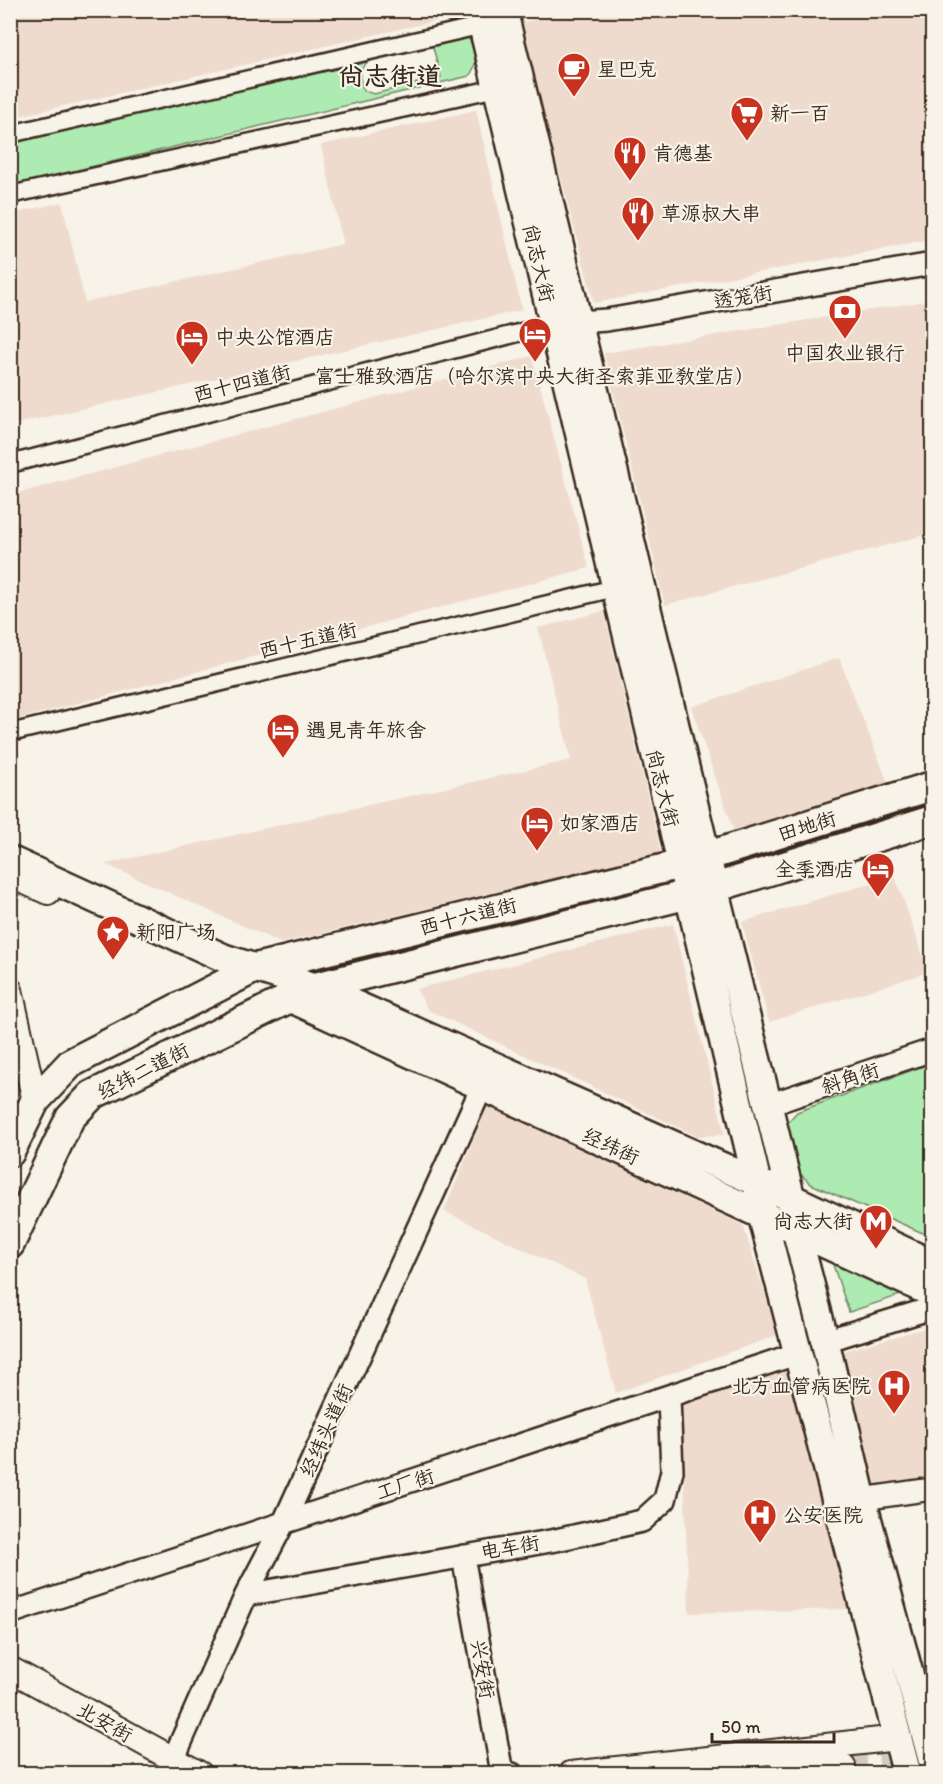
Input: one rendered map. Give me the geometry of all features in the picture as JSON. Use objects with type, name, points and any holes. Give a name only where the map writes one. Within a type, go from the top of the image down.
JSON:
[{"type":"highway","name":"田地街","points":[[694,861],[933,786]]},
{"type":"highway","name":"田地街","points":[[701,891],[933,820]]},
{"type":"highway","name":"西十六道街","points":[[255,968],[694,861]]},
{"type":"highway","name":"西十六道街","points":[[302,992],[701,891]]},
{"type":"highway","name":"经纬二道街","points":[[10,1152],[35,1101],[71,1064],[255,968]]},
{"type":"highway","name":"经纬二道街","points":[[10,1244],[70,1118],[92,1095],[302,992]]},
{"type":"main road","name":"尚志大街","points":[[488,15],[497,88],[566,323],[615,588],[694,861]]},
{"type":"main road","name":"尚志大街","points":[[488,15],[566,323],[701,891],[762,1215],[907,1773]]},
{"type":"main road","points":[[10,860],[224,958],[255,968],[302,992]]},
{"type":"main road","points":[[10,877],[206,962],[224,958]]},
{"type":"main road","name":"尚志大街","points":[[701,891],[768,1105],[862,1499],[932,1750]]},
{"type":"main road","points":[[10,990],[35,1101]]},
{"type":"main road","name":"经纬街","points":[[302,992],[482,1087],[933,1293]]},
{"type":"main road","name":"经纬街","points":[[302,992],[757,1182],[933,1264]]},
{"type":"main road","name":"北安街","points":[[10,1669],[172,1767],[200,1773]]},
{"type":"main road","points":[[571,1773],[898,1738]]},
{"type":"main road","points":[[778,1773],[843,1766]]},
{"type":"street","points":[[10,134],[488,15]]},
{"type":"street","points":[[10,195],[497,88]]},
{"type":"street","name":"透笼街","points":[[566,323],[607,320],[933,264]]},
{"type":"street","name":"西十四道街","points":[[10,464],[566,323]]},
{"type":"street","name":"西十五道街","points":[[10,733],[615,588]]},
{"type":"street","name":"斜角街","points":[[768,1105],[933,1050]]},
{"type":"street","name":"经纬头道街","points":[[172,1767],[246,1596],[283,1524],[482,1087]]},
{"type":"street","points":[[825,1341],[933,1308]]},
{"type":"street","name":"工厂街","points":[[10,1613],[669,1398],[799,1353]]},
{"type":"street","name":"电车街","points":[[246,1596],[556,1540],[642,1521],[665,1500],[672,1471],[669,1398]]},
{"type":"street","points":[[862,1499],[933,1489]]},
{"type":"street","name":"兴安街","points":[[463,1556],[502,1773],[512,1773]]},
{"type":"shaded area","points":[[22,10],[442,10],[444,19],[11,118],[11,13]]},
{"type":"shaded area","name":"新一百","points":[[573,10],[923,11],[932,42],[932,240],[594,303],[520,23]]},
{"type":"shaded area","points":[[476,110],[522,310],[11,425],[11,214],[62,202],[85,302],[343,244],[321,145]]},
{"type":"shaded area","points":[[932,300],[932,533],[665,605],[604,353]]},
{"type":"shaded area","points":[[532,356],[589,568],[11,721],[11,495]]},
{"type":"shaded area","points":[[604,611],[661,853],[281,943],[105,864],[571,760],[538,628]]},
{"type":"shaded area","points":[[839,658],[888,783],[735,834],[691,707]]},
{"type":"shaded area","points":[[895,876],[929,972],[769,1022],[742,922]]},
{"type":"shaded area","points":[[673,924],[725,1135],[697,1136],[428,1010],[416,989]]},
{"type":"shaded area","points":[[488,1105],[743,1225],[778,1335],[616,1393],[585,1279],[444,1211]]},
{"type":"shaded area","name":"北方血管病医院","points":[[932,1326],[932,1478],[872,1487],[841,1352]]},
{"type":"shaded area","name":"公安医院","points":[[784,1368],[821,1478],[849,1609],[689,1613],[682,1418],[678,1405]]},
{"type":"green space","points":[[464,34],[475,54],[475,66],[469,76],[11,186],[10,139],[428,45],[371,59],[360,74],[364,91],[374,94],[441,77],[431,40]]},
{"type":"green space","points":[[932,1063],[932,1237],[811,1184],[793,1167],[786,1146],[787,1123],[797,1112]]},
{"type":"green space","points":[[831,1259],[907,1293],[849,1312]]},
{"type":"tunnel","points":[[843,1766],[932,1760]]},
{"type":"place","name":"星巴克","points":[[574,98]]},
{"type":"place","name":"新一百","points":[[747,142]]},
{"type":"place","name":"肯德基","points":[[630,182]]},
{"type":"place","name":"草源叔大串","points":[[638,242]]},
{"type":"place","name":"中国农业银行","points":[[845,340]]},
{"type":"place","name":"富士雅致酒店（哈尔滨中央大街圣索菲亚教堂店）","points":[[535,363]]},
{"type":"place","name":"中央公馆酒店","points":[[192,366]]},
{"type":"place","name":"遇見青年旅舍","points":[[283,759]]},
{"type":"place","name":"如家酒店","points":[[537,852]]},
{"type":"place","name":"全季酒店","points":[[878,898]]},
{"type":"place","name":"新阳广场","points":[[113,961]]},
{"type":"place","name":"尚志大街","points":[[876,1250]]},
{"type":"place","name":"北方血管病医院","points":[[894,1415]]},
{"type":"place","name":"公安医院","points":[[760,1544]]},
{"type":"district","name":"尚志街道","points":[[390,76]]}]
